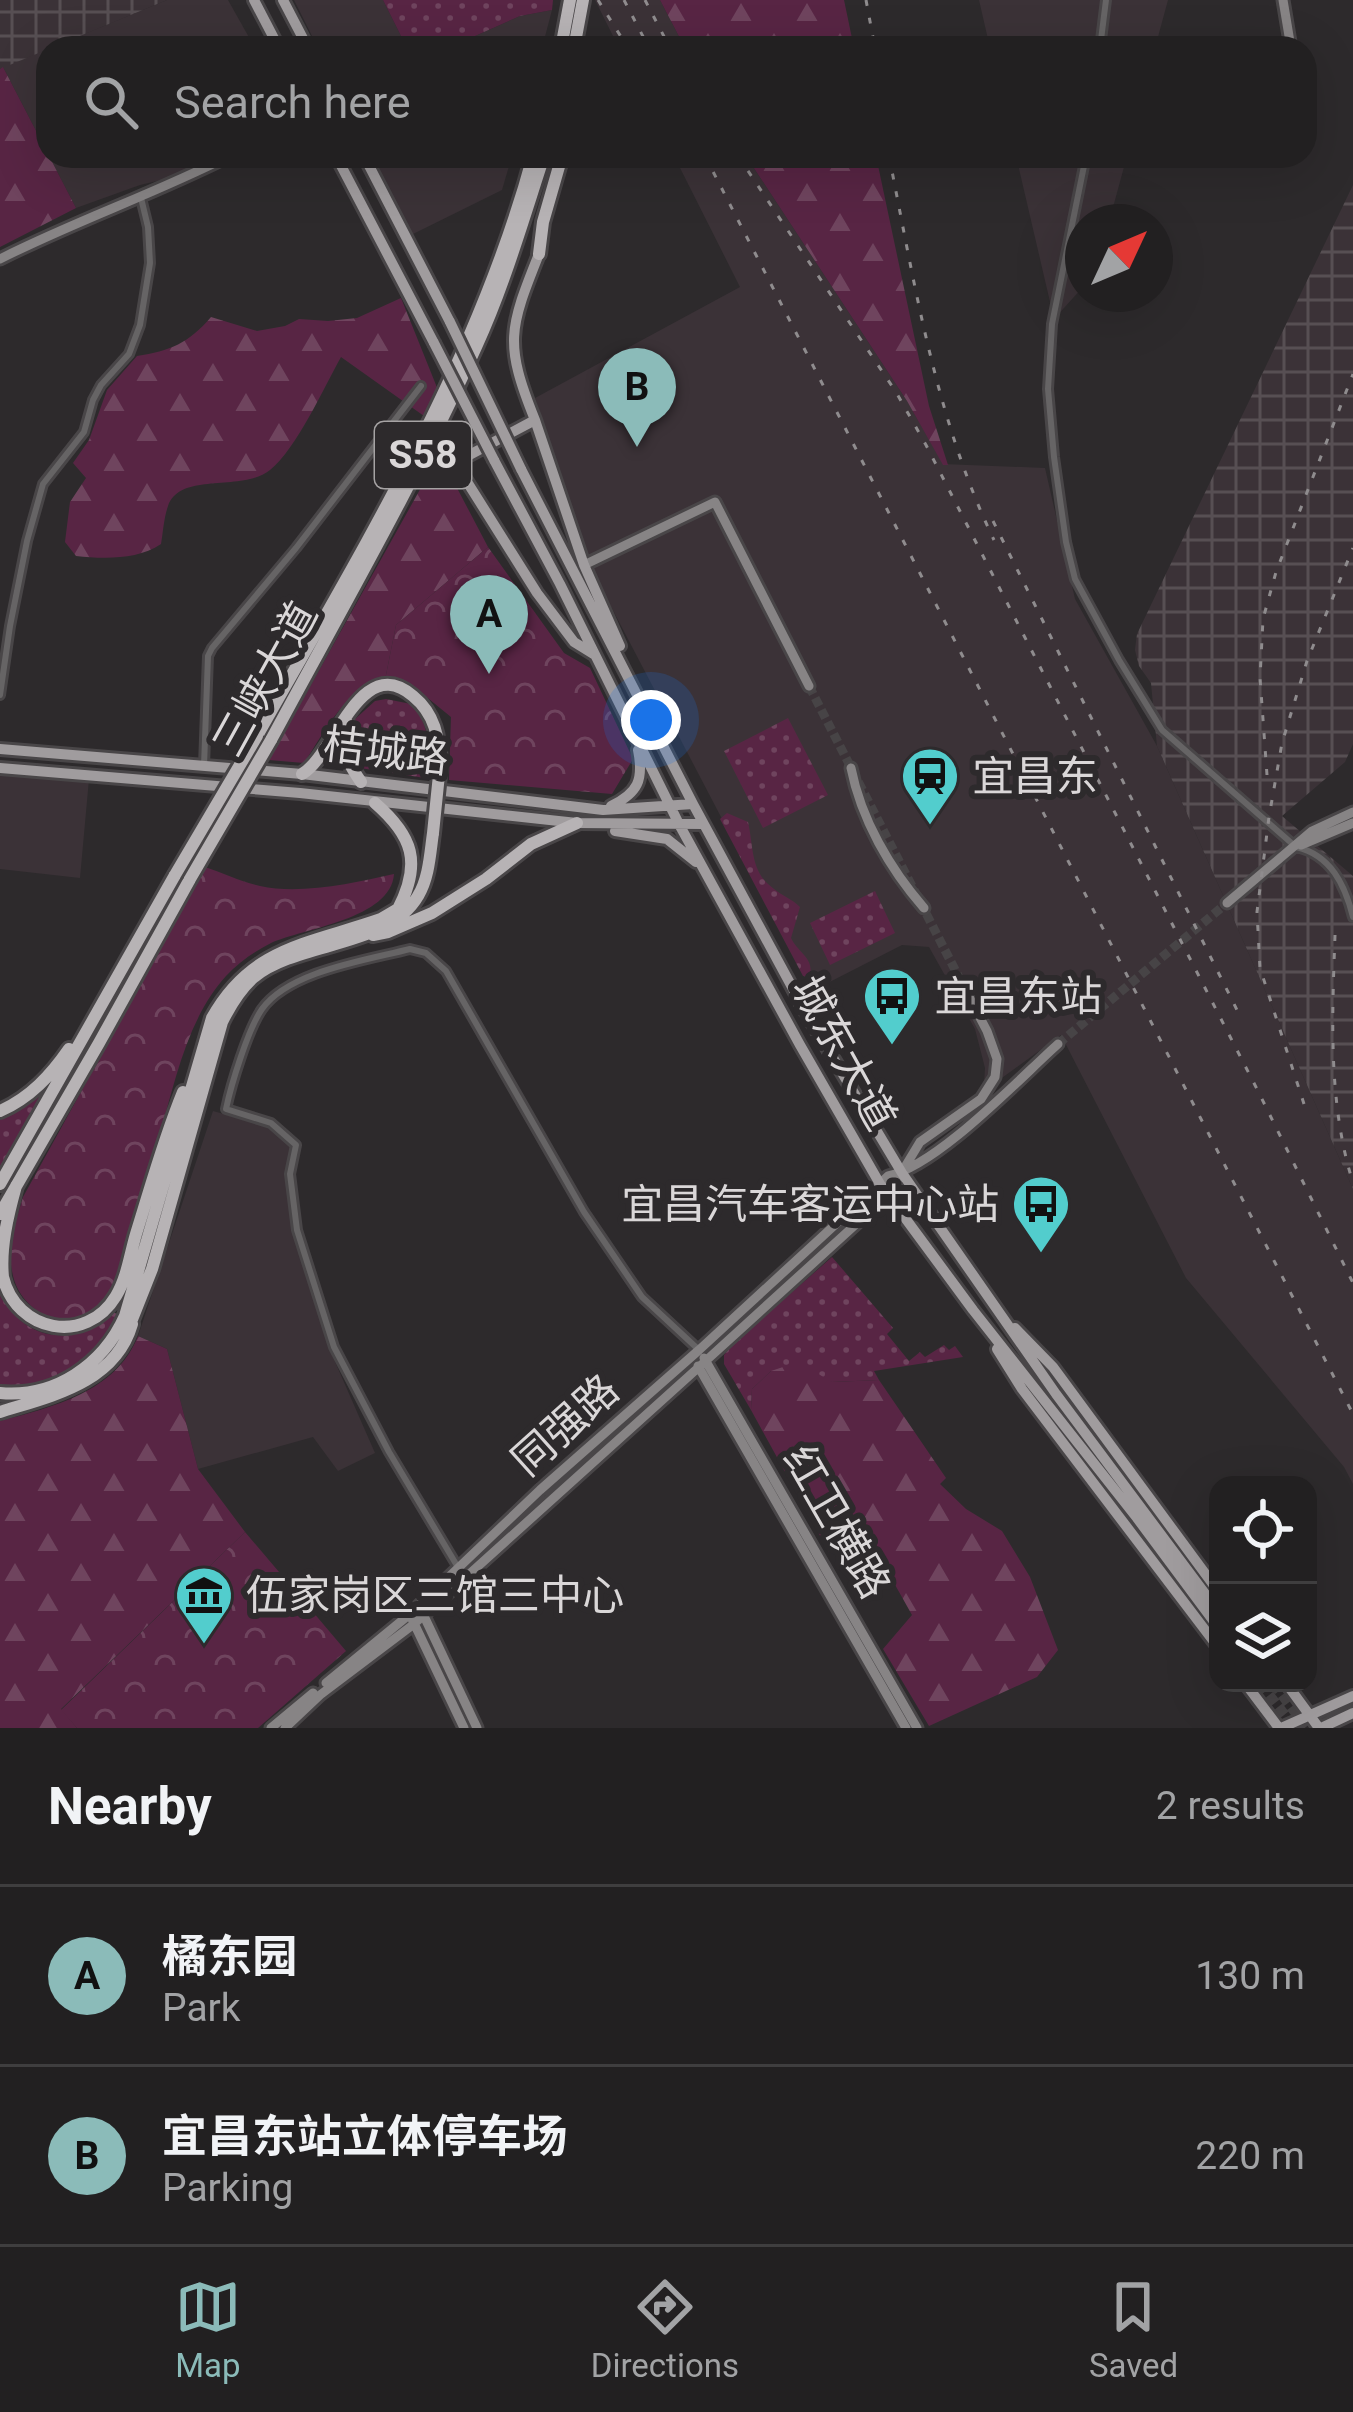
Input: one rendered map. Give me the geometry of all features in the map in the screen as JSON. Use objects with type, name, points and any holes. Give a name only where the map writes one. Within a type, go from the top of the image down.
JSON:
[{"type":"highway","points":[[563,36],[570,0]]},
{"type":"highway","points":[[580,36],[584,0]]},
{"type":"highway","name":"三峡大道","points":[[264,738],[394,493],[469,339],[529,168]]},
{"type":"highway","name":"三峡大道","points":[[0,1184],[100,1004],[183,877],[400,503],[478,344],[540,168]]},
{"type":"highway","points":[[539,254],[559,168]]},
{"type":"highway","points":[[302,774],[314,766],[358,699],[377,687],[404,689],[424,706],[434,723],[438,765],[424,882],[413,904],[400,916],[360,937]]},
{"type":"highway","points":[[361,782],[344,751],[343,732],[363,700],[381,692],[401,694],[422,711],[438,765]]},
{"type":"highway","points":[[375,803],[392,818],[411,848],[410,874],[398,909]]},
{"type":"highway","points":[[0,1412],[69,1391],[114,1358],[129,1337],[222,1022],[254,976],[292,957],[388,932],[432,914],[531,844],[577,823]]},
{"type":"highway","points":[[16,1186],[0,1261],[10,1296],[22,1312],[52,1327],[80,1326],[96,1319],[118,1292],[169,1126],[212,1018],[232,986],[266,958],[381,919],[408,902],[419,883],[430,833]]},
{"type":"highway","name":"三峡大道","points":[[0,1214],[89,1062],[183,877]]},
{"type":"highway","points":[[0,1111],[34,1090],[57,1067],[100,1004]]},
{"type":"highway","points":[[0,1396],[48,1389],[74,1377],[116,1335],[212,1018]]},
{"type":"highway","points":[[0,1396],[27,1398],[68,1388],[110,1355],[136,1312]]},
{"type":"main road","points":[[254,0],[273,36]]},
{"type":"main road","points":[[283,0],[302,36]]},
{"type":"main road","name":"城东大道","points":[[342,168],[560,584],[680,826],[880,1184],[1209,1616]]},
{"type":"main road","name":"城东大道","points":[[370,168],[693,804],[805,1011],[902,1173],[985,1296],[1209,1599]]},
{"type":"main road","points":[[539,254],[520,300],[512,342],[518,375],[584,565],[670,758]]},
{"type":"main road","points":[[535,419],[460,460],[459,470],[537,593],[574,642],[595,655]]},
{"type":"main road","points":[[603,810],[634,792],[640,781],[635,735]]},
{"type":"main road","name":"桔城路","points":[[0,749],[302,774],[603,810],[693,804]]},
{"type":"main road","name":"桔城路","points":[[0,768],[577,823],[704,824]]},
{"type":"main road","points":[[577,823],[667,839],[706,872]]},
{"type":"main road","points":[[985,1296],[1053,1367],[1213,1584]]},
{"type":"main road","points":[[973,1310],[1022,1390],[1209,1635]]},
{"type":"main road","points":[[1252,1692],[1281,1728],[1353,1696]]},
{"type":"main road","points":[[1293,1692],[1320,1728],[1353,1713]]},
{"type":"street","points":[[1102,36],[1106,0]]},
{"type":"street","points":[[1283,0],[1290,36]]},
{"type":"street","points":[[0,259],[205,168]]},
{"type":"street","points":[[1084,168],[1052,324],[1048,389],[1066,542],[1076,579],[1162,730],[1342,881],[1353,916]]},
{"type":"street","points":[[0,695],[27,541],[44,484],[84,432],[93,400],[129,354],[140,325],[151,263],[141,198]]},
{"type":"street","points":[[204,766],[208,656],[421,386]]},
{"type":"street","points":[[584,565],[716,502],[809,686]]},
{"type":"street","points":[[850,768],[857,797],[898,878],[924,908]]},
{"type":"street","points":[[1227,903],[1322,824],[1353,812]]},
{"type":"street","points":[[1296,847],[1353,823]]},
{"type":"street","points":[[459,1569],[388,1452],[334,1348],[297,1230],[290,1174],[296,1145],[271,1124],[226,1108],[262,1009],[287,987],[318,973],[410,949],[426,953],[446,971],[584,1212],[642,1297],[699,1358]]},
{"type":"street","points":[[902,1173],[920,1142],[981,1099],[997,1068],[995,1052],[966,991]]},
{"type":"street","name":"同强路","points":[[285,1728],[417,1615],[699,1358],[888,1176],[936,1153],[1058,1044]]},
{"type":"street","name":"同强路","points":[[271,1728],[417,1615],[540,1490],[888,1195],[902,1173]]},
{"type":"street","name":"红卫横路","points":[[699,1358],[906,1728]]},
{"type":"street","name":"红卫横路","points":[[699,1358],[917,1728]]},
{"type":"street","points":[[417,1615],[464,1728]]},
{"type":"street","points":[[417,1615],[477,1728]]},
{"type":"shaded area","points":[[0,0],[167,0],[80,36],[36,36],[36,54],[0,69]]},
{"type":"shaded area","points":[[167,0],[228,0],[248,36],[79,36]]},
{"type":"shaded area","points":[[294,0],[383,0],[401,36],[312,36]]},
{"type":"shaded area","points":[[595,0],[660,0],[679,36],[613,36]]},
{"type":"shaded area","points":[[979,0],[1168,0],[1158,36],[987,36]]},
{"type":"shaded area","points":[[552,10],[545,36],[475,36],[520,16]]},
{"type":"shaded area","points":[[36,54],[36,131],[3,67]]},
{"type":"shaded area","points":[[55,168],[190,168],[174,177],[76,208]]},
{"type":"shaded area","points":[[378,168],[508,168],[502,190],[411,235]]},
{"type":"shaded area","name":"宜昌东","points":[[680,168],[754,168],[943,464],[1045,468],[1075,599],[1157,746],[1353,1189],[1353,1484],[1344,1467],[1186,1278],[1061,1035],[970,1101],[984,1084],[975,1029],[929,947],[902,945],[812,991],[595,576],[535,398],[740,287]]},
{"type":"shaded area","points":[[1019,168],[1124,168],[1114,204],[1065,204],[1065,307],[1054,319]]},
{"type":"shaded area","points":[[1353,185],[1353,744],[1345,762],[1282,816],[1353,876],[1353,1189],[1157,746],[1151,683],[1135,650],[1137,634]]},
{"type":"shaded area","points":[[0,772],[89,779],[80,878],[0,869]]},
{"type":"shaded area","points":[[213,1111],[270,1127],[293,1146],[287,1172],[293,1227],[329,1348],[375,1453],[338,1471],[313,1437],[198,1469],[167,1349],[138,1336]]},
{"type":"green space","points":[[383,0],[553,0],[552,10],[520,16],[475,36],[401,36]]},
{"type":"green space","points":[[660,0],[844,0],[852,36],[679,36]]},
{"type":"green space","points":[[3,67],[36,131],[36,168],[55,168],[76,208],[0,247]]},
{"type":"green space","points":[[754,168],[879,168],[929,406],[948,465],[943,465],[907,401]]},
{"type":"green space","points":[[401,298],[438,390],[424,416],[341,357],[280,460],[258,477],[198,485],[175,495],[161,544],[131,556],[98,558],[76,556],[65,542],[70,502],[86,478],[73,463],[89,440],[107,390],[137,356],[178,344],[211,317],[257,331],[299,319],[357,318]]},
{"type":"green space","points":[[456,425],[460,431],[452,469],[488,547],[396,625],[385,680],[348,701],[304,763],[269,760]]},
{"type":"green space","points":[[488,547],[564,653],[590,668],[633,759],[612,794],[449,780],[451,717],[413,686],[385,680],[396,625]]},
{"type":"green space","points":[[375,701],[411,704],[423,721],[428,748],[425,778],[360,768],[351,749],[354,720]]},
{"type":"green space","points":[[788,718],[828,795],[763,828],[724,751]]},
{"type":"green space","points":[[727,813],[748,822],[754,859],[766,882],[800,907],[791,938],[808,961],[809,977],[803,976],[720,819]]},
{"type":"green space","points":[[205,867],[253,884],[292,889],[394,874],[389,889],[362,912],[265,946],[226,976],[201,1012],[184,1052],[112,1298],[81,1318],[46,1316],[20,1293],[12,1271],[11,1243],[23,1197]]},
{"type":"green space","points":[[875,891],[895,933],[830,965],[810,923]]},
{"type":"green space","points":[[54,1075],[0,1169],[0,1115]]},
{"type":"green space","points":[[832,1257],[893,1328],[887,1334],[909,1361],[920,1352],[925,1357],[944,1345],[949,1350],[955,1346],[963,1357],[874,1371],[879,1380],[832,1382],[771,1371],[752,1389],[751,1410],[724,1364],[724,1355]]},
{"type":"green space","points":[[0,1293],[22,1321],[50,1334],[81,1331],[111,1312],[118,1314],[98,1346],[71,1370],[38,1384],[0,1387]]},
{"type":"green space","points":[[138,1336],[167,1349],[198,1469],[245,1532],[61,1709],[77,1728],[0,1728],[0,1421],[61,1403],[99,1384],[128,1355]]},
{"type":"green space","points":[[798,1362],[832,1382],[879,1380],[946,1478],[940,1484],[966,1509],[1002,1531],[1030,1577],[1058,1650],[1037,1677],[929,1726],[883,1649],[912,1615],[871,1542],[829,1552],[751,1410],[752,1389],[771,1371]]},
{"type":"green space","name":"伍家岗区三馆三中心","points":[[245,1532],[346,1651],[258,1728],[77,1728],[61,1710]]},
{"type":"tunnel","points":[[809,686],[966,991]]},
{"type":"tunnel","points":[[1058,1044],[1227,903]]},
{"type":"tunnel","points":[[1267,1692],[1295,1728]]},
{"type":"tunnel","points":[[1280,1692],[1307,1728]]},
{"type":"railway","points":[[598,0],[620,36]]},
{"type":"railway","points":[[624,0],[643,36]]},
{"type":"railway","points":[[645,0],[664,36]]},
{"type":"railway","points":[[866,0],[873,36]]},
{"type":"railway","points":[[711,168],[1353,1414]]},
{"type":"railway","points":[[746,168],[896,392],[926,445],[1353,1283]]},
{"type":"railway","points":[[891,168],[942,400],[994,540]]},
{"type":"railway","points":[[1267,775],[1260,678],[1263,619],[1276,572],[1353,374]]},
{"type":"railway","points":[[993,521],[1242,1020]]},
{"type":"railway","points":[[1304,1104],[1260,968],[1257,912],[1282,743],[1307,661],[1353,548]]},
{"type":"railway","points":[[1335,935],[1336,1091],[1353,1183]]},
{"type":"place","name":"宜昌东站立体停车场","points":[[637,447]]},
{"type":"place","name":"橘东园","points":[[489,674]]},
{"type":"place","name":"宜昌东","points":[[930,827]]},
{"type":"place","name":"宜昌东站","points":[[892,1047]]},
{"type":"place","name":"宜昌汽车客运中心站","points":[[1041,1255]]},
{"type":"place","name":"伍家岗区三馆三中心","points":[[204,1646]]}]
